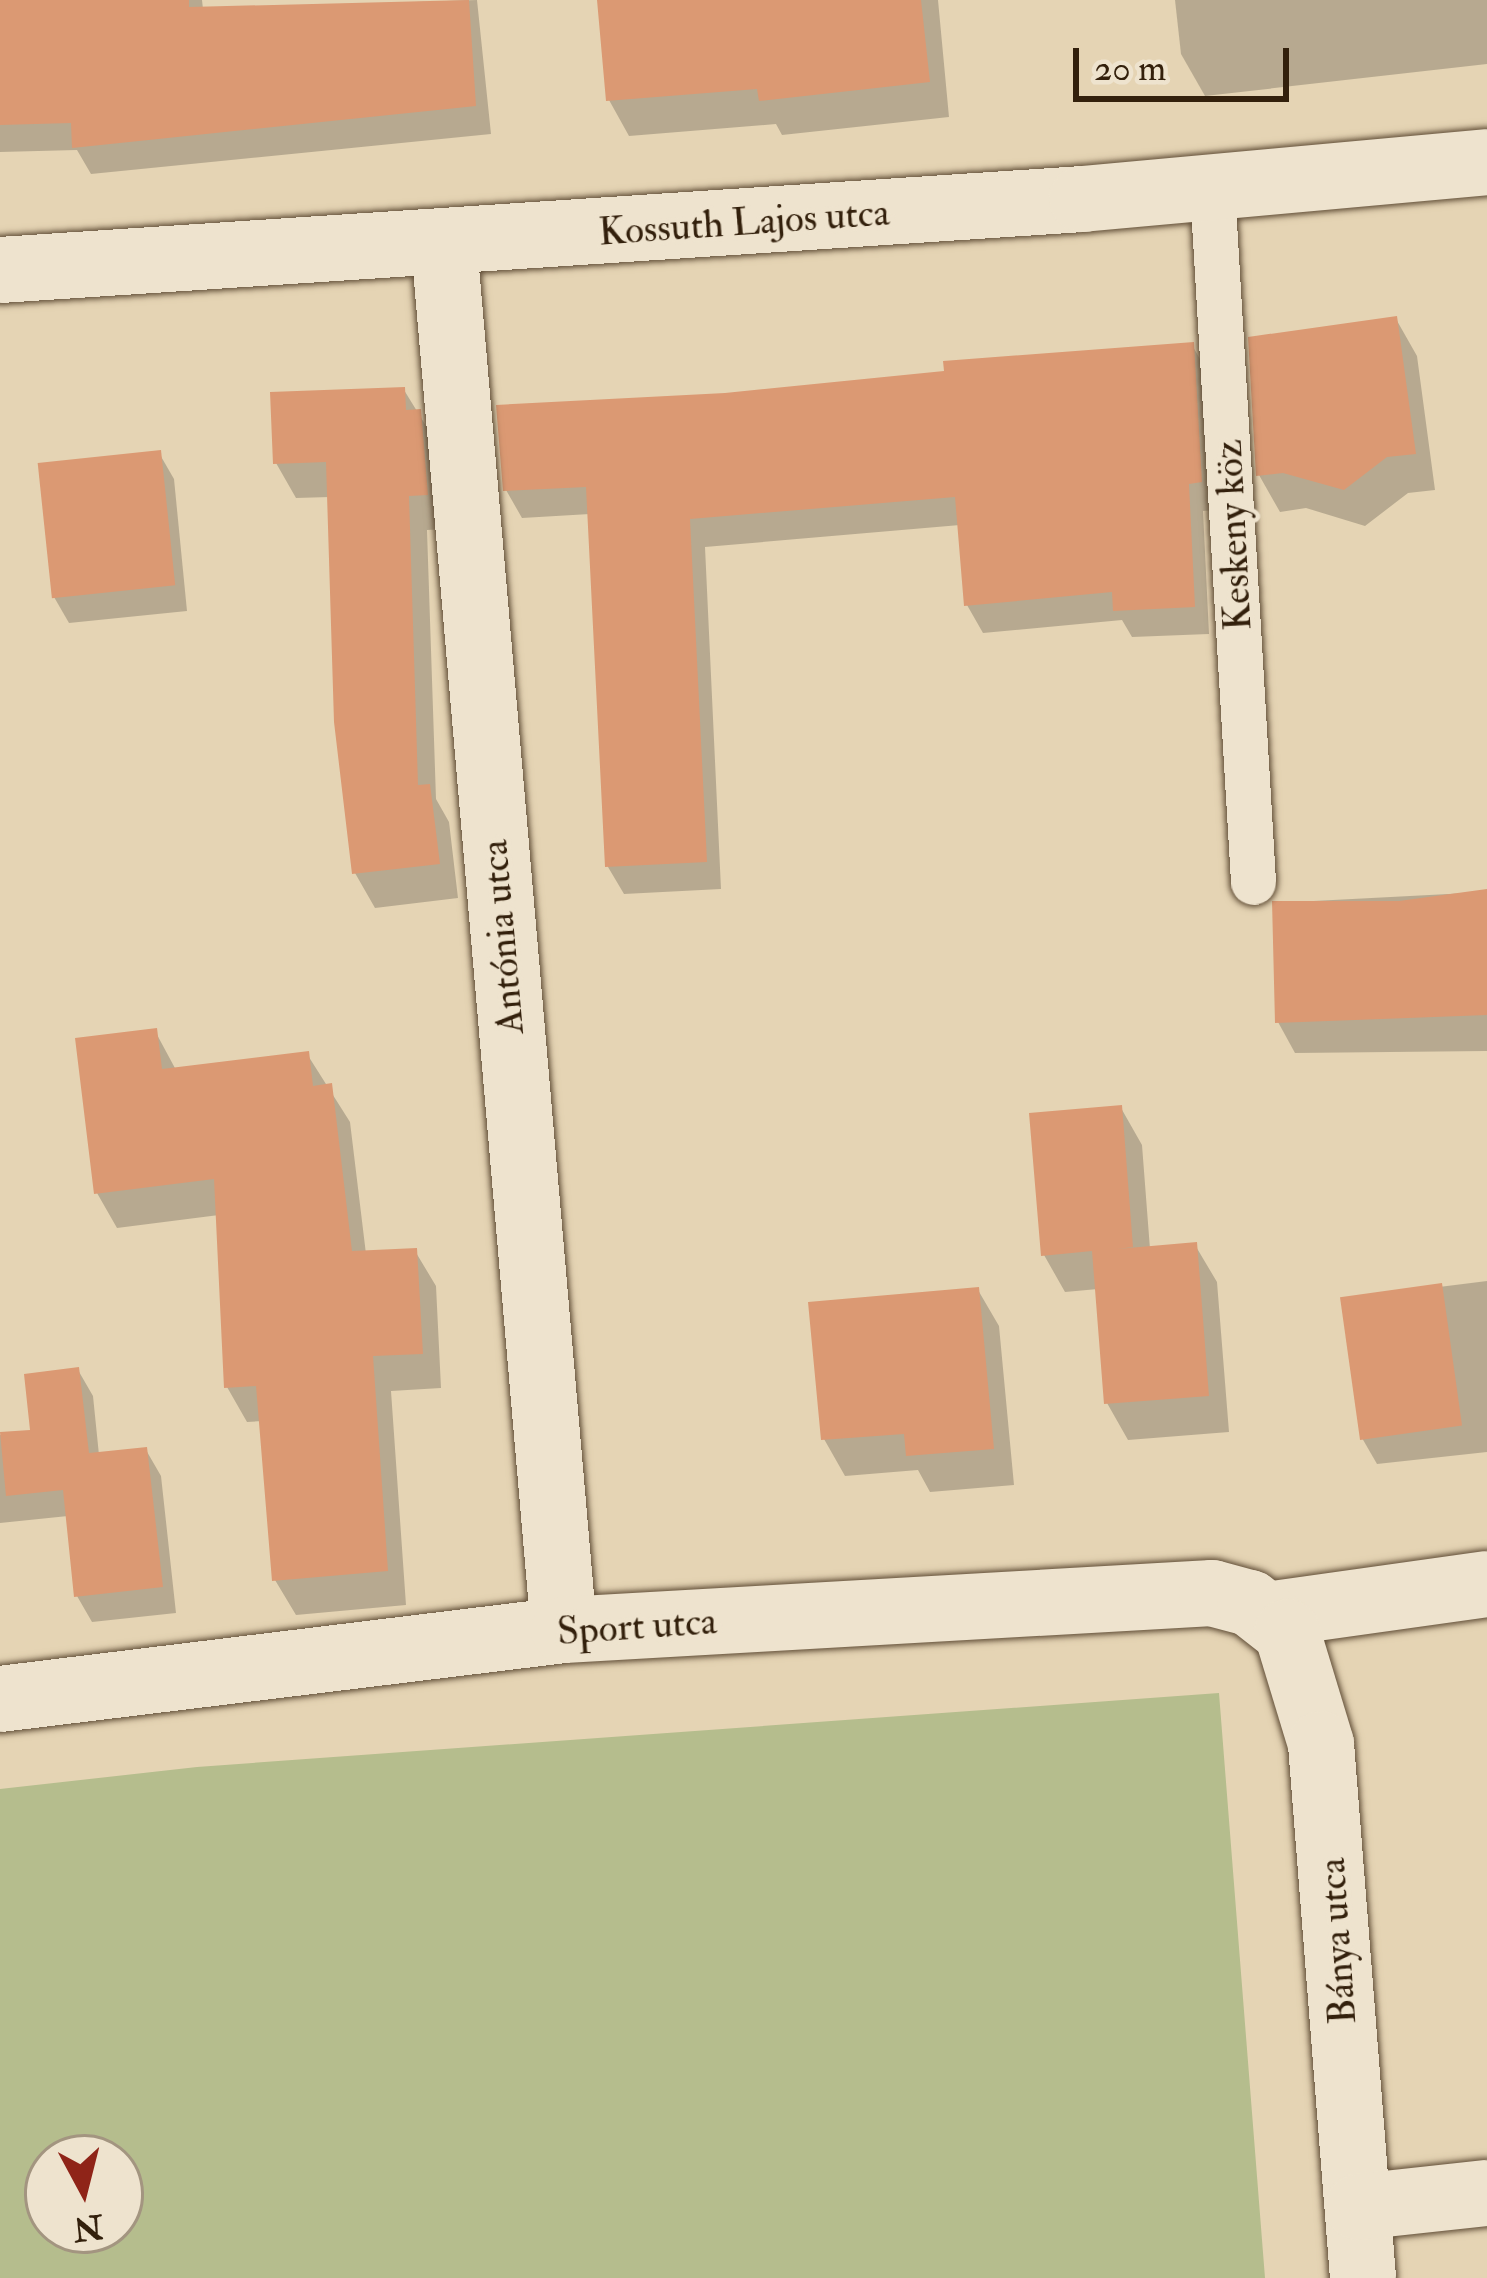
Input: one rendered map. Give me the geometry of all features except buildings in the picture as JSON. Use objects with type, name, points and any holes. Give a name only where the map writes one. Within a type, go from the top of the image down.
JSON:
[{"type":"street","name":"Kossuth Lajos utca","points":[[0,270],[1212,189],[1487,162]]},
{"type":"street","name":"Antónia utca","points":[[443,244],[564,1630]]},
{"type":"street","points":[[1273,1614],[1487,1584]]},
{"type":"street","name":"Sport utca","points":[[0,1699],[564,1630],[1212,1593],[1273,1614]]},
{"type":"street","name":"Bánya utca","points":[[1273,1614],[1296,1651],[1321,1744],[1363,2278]]},
{"type":"street","points":[[1358,2206],[1487,2193]]},
{"type":"lane","name":"Keskeny köz","points":[[1212,189],[1253,882]]},
{"type":"green space","points":[[1219,1693],[1265,2278],[0,2278],[0,1789],[197,1767]]}]
